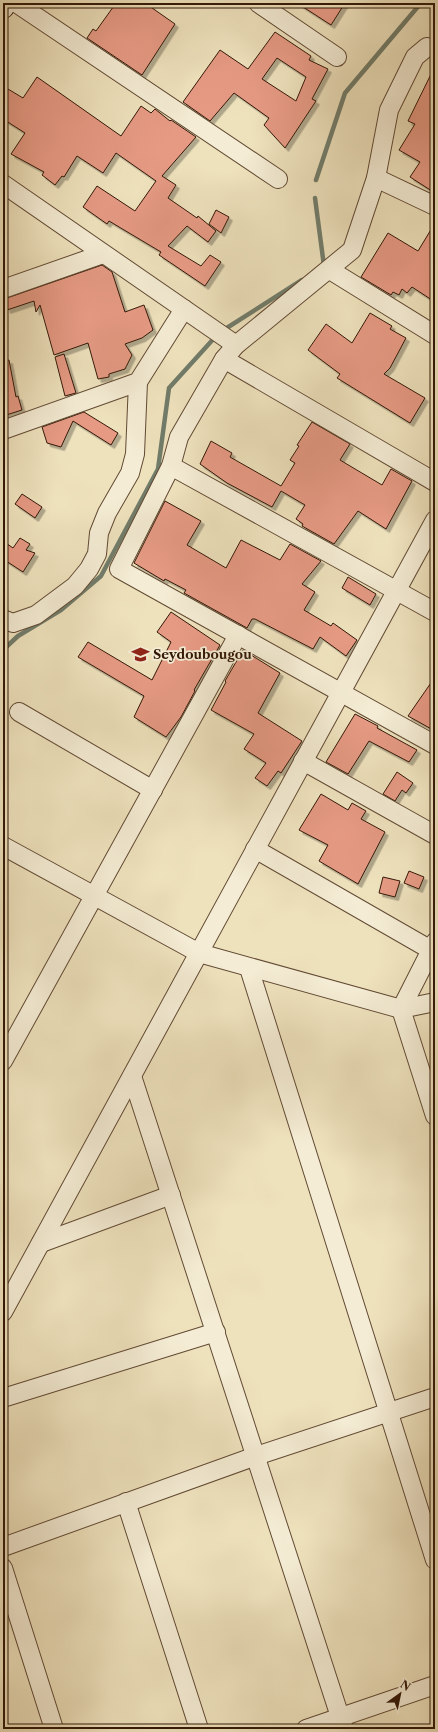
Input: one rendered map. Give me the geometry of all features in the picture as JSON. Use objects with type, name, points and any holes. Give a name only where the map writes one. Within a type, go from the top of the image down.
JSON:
[{"type":"street","points":[[3,7],[5,3]]},
{"type":"street","points":[[16,3],[278,180]]},
{"type":"street","points":[[258,3],[336,57]]},
{"type":"street","points":[[427,46],[415,57],[394,97],[386,117],[376,178],[352,250],[330,270],[236,345],[224,359],[179,437],[171,466],[119,569],[435,744]]},
{"type":"street","points":[[376,178],[435,206]]},
{"type":"street","points":[[3,184],[236,345]]},
{"type":"street","points":[[3,289],[104,254]]},
{"type":"street","points":[[330,270],[435,335]]},
{"type":"street","points":[[3,619],[13,623],[36,615],[75,586],[89,569],[97,554],[99,532],[107,513],[130,473],[135,454],[138,382],[184,309]]},
{"type":"street","points":[[224,359],[435,482]]},
{"type":"street","points":[[3,430],[138,382]]},
{"type":"street","points":[[171,466],[435,612]]},
{"type":"street","points":[[3,1312],[8,1292],[41,1243],[435,520]]},
{"type":"street","points":[[3,1061],[238,635]]},
{"type":"street","points":[[19,712],[153,790]]},
{"type":"street","points":[[303,761],[435,835]]},
{"type":"street","points":[[3,846],[199,953],[401,1009],[435,1002]]},
{"type":"street","points":[[255,849],[433,946],[401,1009],[435,1116]]},
{"type":"street","points":[[249,968],[435,1560]]},
{"type":"street","points":[[132,1076],[342,1723]]},
{"type":"street","points":[[41,1243],[171,1196]]},
{"type":"street","points":[[3,1398],[216,1332]]},
{"type":"street","points":[[3,1547],[256,1456],[435,1397]]},
{"type":"street","points":[[126,1502],[199,1729]]},
{"type":"street","points":[[4,1572],[54,1729]]},
{"type":"street","points":[[306,1729],[342,1723],[435,1685]]},
{"type":"building","points":[[116,3],[145,3],[175,24],[142,75],[87,38],[93,29],[96,31]]},
{"type":"building","points":[[297,3],[345,3],[331,25]]},
{"type":"building","points":[[275,32],[311,56],[309,60],[328,69],[312,99],[316,101],[285,148],[264,125],[269,118],[234,93],[210,121],[183,102],[220,50],[248,69]],"holes":[[[277,58],[306,77],[296,101],[262,79]]]},
{"type":"building","points":[[435,66],[435,193],[410,177],[420,162],[399,150],[415,124],[408,121]]},
{"type":"building","points":[[37,77],[121,136],[141,106],[151,113],[155,109],[170,121],[171,120],[196,137],[162,176],[176,185],[168,198],[197,218],[198,216],[216,231],[208,242],[187,226],[168,246],[201,266],[210,255],[221,262],[205,286],[159,255],[161,252],[109,221],[107,224],[83,207],[97,186],[135,211],[156,181],[116,153],[103,173],[77,156],[64,177],[62,176],[55,185],[42,175],[44,172],[11,154],[25,133],[3,119],[3,86],[23,98]]},
{"type":"building","points":[[216,210],[229,217],[221,233],[209,224]]},
{"type":"building","points":[[435,223],[435,302],[412,287],[407,293],[402,289],[399,295],[393,292],[391,295],[361,277],[388,233],[418,251]]},
{"type":"building","points":[[102,265],[112,272],[125,312],[144,305],[153,330],[142,338],[125,344],[132,355],[125,369],[109,374],[109,377],[98,379],[88,343],[54,355],[40,305],[36,312],[34,301],[7,310],[4,299]]},
{"type":"building","points":[[370,313],[392,326],[390,329],[406,338],[390,368],[384,374],[425,398],[410,423],[337,378],[340,374],[308,350],[326,324],[352,343]]},
{"type":"building","points":[[64,354],[76,393],[65,396],[55,357]]},
{"type":"building","points":[[9,360],[16,397],[18,396],[22,410],[3,416],[3,361]]},
{"type":"building","points":[[84,412],[118,433],[111,445],[73,421],[61,447],[47,443],[42,427]]},
{"type":"building","points":[[312,422],[350,444],[340,460],[382,485],[391,469],[412,481],[386,529],[358,511],[334,544],[302,526],[303,524],[296,519],[305,505],[281,491],[272,507],[227,483],[200,464],[211,441],[232,453],[230,457],[281,486],[295,463],[290,460],[299,446],[297,445]]},
{"type":"building","points":[[22,494],[42,507],[35,518],[15,504]]},
{"type":"building","points":[[165,501],[201,521],[187,545],[226,568],[241,540],[280,560],[290,544],[321,561],[302,584],[315,592],[304,610],[331,626],[333,623],[357,640],[346,656],[320,637],[313,649],[255,619],[252,619],[247,628],[184,593],[186,590],[165,579],[164,581],[134,563]]},
{"type":"building","points":[[20,538],[30,544],[26,550],[35,553],[23,572],[3,559],[3,541],[13,548]]},
{"type":"building","points":[[348,577],[376,594],[370,605],[342,588]]},
{"type":"building","points":[[171,612],[220,645],[194,690],[195,691],[181,717],[166,737],[134,717],[144,696],[78,657],[88,642],[152,680],[171,642],[157,632]]},
{"type":"building","points":[[243,650],[280,673],[258,713],[302,741],[281,773],[278,771],[267,786],[255,778],[266,763],[244,749],[254,734],[211,710],[226,682],[225,681]]},
{"type":"building","points":[[435,677],[435,731],[408,716]]},
{"type":"building","points":[[355,714],[417,750],[409,762],[369,741],[348,774],[326,762]]},
{"type":"building","points":[[397,772],[413,783],[406,793],[402,790],[395,801],[383,794]]},
{"type":"building","points":[[321,794],[348,810],[352,803],[366,811],[361,819],[385,832],[358,884],[319,861],[328,845],[299,830]]},
{"type":"building","points":[[409,871],[424,877],[419,889],[404,883]]},
{"type":"building","points":[[383,877],[400,881],[395,897],[379,893]]},
{"type":"waterway","points":[[316,180],[345,93],[421,3]]},
{"type":"waterway","points":[[315,198],[324,266]]},
{"type":"waterway","points":[[222,331],[302,280]]},
{"type":"waterway","points":[[3,650],[18,636],[61,610],[101,576],[158,469],[169,388],[217,335]]},
{"type":"place","name":"Seydoubougou","points":[[140,654]]}]
